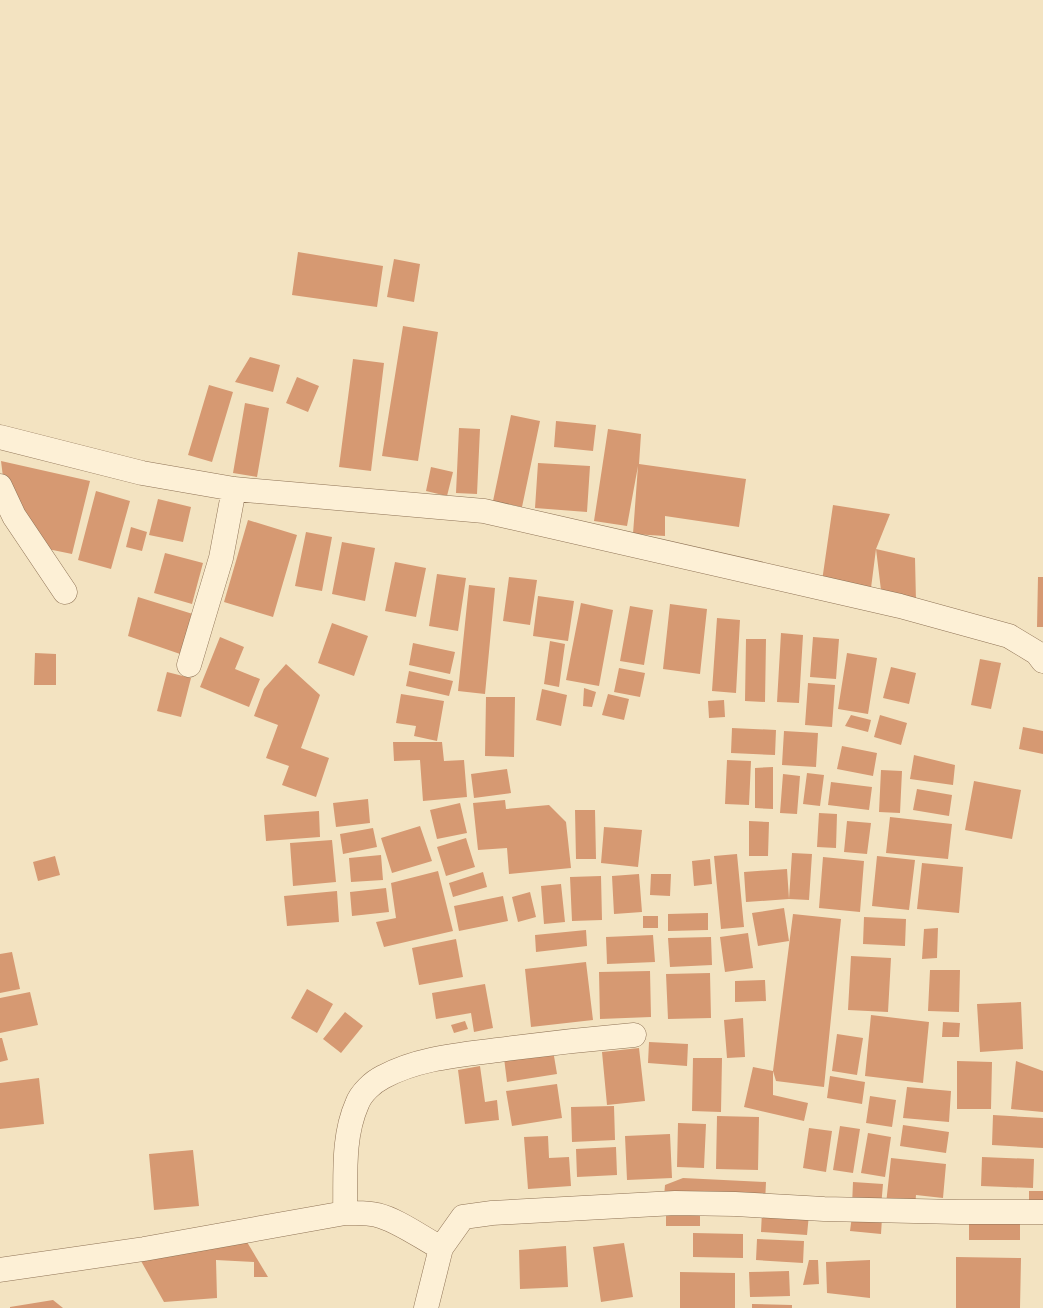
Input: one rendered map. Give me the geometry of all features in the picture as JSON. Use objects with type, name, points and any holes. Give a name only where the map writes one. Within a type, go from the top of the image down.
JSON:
[{"type":"street","points":[[0,437],[142,473],[234,489],[484,510],[900,606],[1009,636],[1043,661]]},
{"type":"street","points":[[0,486],[14,516],[65,592]]},
{"type":"street","points":[[189,665],[222,558],[234,489]]},
{"type":"street","points":[[345,1213],[346,1155],[350,1128],[357,1102],[366,1090],[382,1077],[443,1057],[569,1040],[634,1035]]},
{"type":"street","points":[[426,1308],[441,1248],[463,1216],[674,1203],[735,1204],[834,1210],[1043,1212]]},
{"type":"street","points":[[0,1270],[144,1249],[345,1213],[360,1212],[379,1215],[441,1248]]},
{"type":"building","points":[[298,252],[383,266],[377,307],[292,295]]},
{"type":"building","points":[[394,259],[420,264],[414,302],[387,297]]},
{"type":"building","points":[[403,326],[438,332],[418,461],[382,456]]},
{"type":"building","points":[[250,357],[280,365],[273,392],[235,382]]},
{"type":"building","points":[[353,359],[384,363],[371,471],[339,467]]},
{"type":"building","points":[[297,377],[319,386],[308,412],[286,403]]},
{"type":"building","points":[[209,385],[233,392],[212,462],[188,455]]},
{"type":"building","points":[[245,403],[269,408],[257,477],[233,473]]},
{"type":"building","points":[[511,415],[540,421],[522,507],[493,501]]},
{"type":"building","points":[[556,421],[596,425],[593,451],[554,447]]},
{"type":"building","points":[[459,428],[480,429],[477,494],[456,493]]},
{"type":"building","points":[[608,429],[641,434],[639,464],[746,479],[739,527],[665,516],[665,536],[633,534],[638,466],[627,526],[594,521]]},
{"type":"building","points":[[1,461],[90,481],[72,554],[43,548],[3,477]]},
{"type":"building","points":[[538,463],[590,466],[587,512],[535,508]]},
{"type":"building","points":[[431,467],[453,472],[447,496],[426,491]]},
{"type":"building","points":[[96,491],[130,501],[111,569],[78,560]]},
{"type":"building","points":[[158,499],[191,507],[183,542],[149,535]]},
{"type":"building","points":[[833,505],[890,514],[876,549],[871,588],[822,581]]},
{"type":"building","points":[[248,520],[297,535],[273,617],[224,602]]},
{"type":"building","points":[[131,527],[147,532],[142,551],[126,547]]},
{"type":"building","points":[[306,532],[332,537],[322,591],[295,586]]},
{"type":"building","points":[[342,542],[375,548],[365,601],[332,594]]},
{"type":"building","points":[[876,549],[915,558],[916,602],[881,590]]},
{"type":"building","points":[[165,553],[203,563],[192,604],[154,593]]},
{"type":"building","points":[[395,562],[426,568],[416,617],[385,611]]},
{"type":"building","points":[[437,574],[466,578],[458,631],[429,626]]},
{"type":"building","points":[[509,577],[537,580],[530,625],[503,621]]},
{"type":"building","points":[[1038,577],[1043,577],[1043,627],[1037,627]]},
{"type":"building","points":[[469,585],[495,588],[485,694],[458,691]]},
{"type":"building","points":[[538,596],[574,601],[568,641],[533,636]]},
{"type":"building","points":[[138,597],[196,615],[183,655],[128,636]]},
{"type":"building","points":[[581,603],[613,610],[599,686],[566,680]]},
{"type":"building","points":[[670,604],[707,609],[700,674],[663,669]]},
{"type":"building","points":[[630,606],[653,610],[644,665],[620,661]]},
{"type":"building","points":[[717,618],[740,620],[736,693],[712,691]]},
{"type":"building","points":[[332,623],[368,636],[354,676],[318,663]]},
{"type":"building","points":[[781,633],[803,635],[799,703],[777,702]]},
{"type":"building","points":[[220,637],[244,647],[235,669],[260,679],[249,707],[200,687]]},
{"type":"building","points":[[813,637],[839,639],[836,679],[810,677]]},
{"type":"building","points":[[746,639],[766,639],[765,702],[745,701]]},
{"type":"building","points":[[550,641],[565,644],[559,687],[544,684]]},
{"type":"building","points":[[413,643],[455,652],[450,674],[409,665]]},
{"type":"building","points":[[35,653],[56,654],[56,685],[34,685]]},
{"type":"building","points":[[847,653],[877,658],[868,714],[838,709]]},
{"type":"building","points":[[980,659],[1001,663],[991,709],[971,705]]},
{"type":"building","points":[[286,664],[320,695],[301,748],[329,758],[316,797],[282,785],[289,766],[266,758],[278,725],[254,716],[264,689]]},
{"type":"building","points":[[891,667],[916,673],[909,704],[883,698]]},
{"type":"building","points":[[619,668],[645,673],[640,697],[614,692]]},
{"type":"building","points":[[409,671],[453,681],[449,696],[406,686]]},
{"type":"building","points":[[167,672],[191,678],[181,717],[157,711]]},
{"type":"building","points":[[808,683],[835,685],[832,727],[805,725]]},
{"type":"building","points":[[584,688],[596,692],[592,707],[583,706]]},
{"type":"building","points":[[542,689],[567,695],[561,726],[536,720]]},
{"type":"building","points":[[401,694],[444,701],[437,741],[414,736],[416,726],[396,723]]},
{"type":"building","points":[[608,694],[629,699],[624,720],[602,715]]},
{"type":"building","points":[[486,697],[515,697],[514,757],[485,756]]},
{"type":"building","points":[[724,700],[725,717],[709,718],[708,701]]},
{"type":"building","points":[[851,715],[871,720],[868,732],[845,726]]},
{"type":"building","points":[[880,715],[907,723],[901,745],[874,737]]},
{"type":"building","points":[[1023,727],[1043,731],[1043,754],[1019,749]]},
{"type":"building","points":[[732,728],[776,730],[775,755],[731,753]]},
{"type":"building","points":[[784,731],[818,733],[816,767],[782,765]]},
{"type":"building","points":[[393,742],[442,742],[444,761],[464,760],[467,797],[423,801],[420,760],[394,761]]},
{"type":"building","points":[[842,746],[877,753],[873,776],[837,769]]},
{"type":"building","points":[[914,755],[955,765],[953,785],[910,779]]},
{"type":"building","points":[[727,760],[751,761],[749,805],[725,804]]},
{"type":"building","points":[[773,767],[773,809],[755,808],[755,768]]},
{"type":"building","points":[[507,769],[511,793],[474,798],[471,774]]},
{"type":"building","points":[[881,770],[902,771],[900,813],[879,812]]},
{"type":"building","points":[[807,773],[824,775],[820,806],[803,804]]},
{"type":"building","points":[[783,774],[800,776],[797,814],[780,813]]},
{"type":"building","points":[[974,781],[1021,790],[1012,839],[965,830]]},
{"type":"building","points":[[831,782],[872,787],[869,810],[828,805]]},
{"type":"building","points":[[917,789],[952,795],[949,816],[913,810]]},
{"type":"building","points":[[368,799],[370,823],[336,827],[333,803]]},
{"type":"building","points":[[505,800],[506,809],[549,805],[566,822],[571,868],[509,874],[507,848],[478,850],[473,803]]},
{"type":"building","points":[[460,803],[467,833],[437,839],[430,810]]},
{"type":"building","points":[[575,810],[595,810],[596,859],[576,859]]},
{"type":"building","points":[[319,811],[320,837],[266,841],[264,815]]},
{"type":"building","points":[[819,813],[837,814],[836,848],[817,847]]},
{"type":"building","points":[[890,817],[952,824],[948,859],[886,853]]},
{"type":"building","points":[[749,821],[769,822],[768,856],[749,856]]},
{"type":"building","points":[[847,821],[871,823],[867,854],[844,852]]},
{"type":"building","points":[[420,826],[432,861],[392,873],[381,838]]},
{"type":"building","points":[[604,827],[642,830],[638,867],[601,863]]},
{"type":"building","points":[[373,828],[377,847],[343,854],[340,834]]},
{"type":"building","points":[[466,838],[475,867],[446,876],[437,847]]},
{"type":"building","points":[[332,840],[336,882],[293,886],[290,843]]},
{"type":"building","points":[[792,853],[812,854],[809,900],[789,899]]},
{"type":"building","points":[[737,854],[744,927],[721,929],[714,856]]},
{"type":"building","points":[[381,855],[383,880],[351,882],[349,858]]},
{"type":"building","points":[[55,856],[60,875],[38,881],[33,862]]},
{"type":"building","points":[[877,856],[915,860],[909,910],[872,906]]},
{"type":"building","points":[[823,857],[864,861],[860,912],[819,908]]},
{"type":"building","points":[[710,859],[712,884],[694,886],[692,861]]},
{"type":"building","points":[[922,863],[963,867],[959,913],[917,909]]},
{"type":"building","points":[[787,869],[789,899],[746,902],[744,872]]},
{"type":"building","points":[[438,871],[453,931],[384,947],[376,922],[396,918],[391,883]]},
{"type":"building","points":[[483,872],[487,887],[453,897],[449,883]]},
{"type":"building","points":[[639,874],[642,912],[614,914],[612,876]]},
{"type":"building","points":[[651,874],[671,874],[670,896],[650,895]]},
{"type":"building","points":[[601,876],[602,920],[572,921],[570,877]]},
{"type":"building","points":[[561,884],[565,922],[544,924],[541,886]]},
{"type":"building","points":[[386,888],[389,912],[352,916],[350,892]]},
{"type":"building","points":[[337,891],[339,922],[287,926],[284,896]]},
{"type":"building","points":[[530,892],[536,917],[518,922],[512,897]]},
{"type":"building","points":[[503,896],[508,921],[459,931],[454,906]]},
{"type":"building","points":[[784,908],[789,941],[758,946],[752,913]]},
{"type":"building","points":[[708,913],[708,930],[668,931],[668,914]]},
{"type":"building","points":[[793,914],[841,919],[824,1087],[776,1081],[773,1071]]},
{"type":"building","points":[[643,916],[658,916],[658,928],[643,928]]},
{"type":"building","points":[[864,917],[906,919],[905,946],[863,944]]},
{"type":"building","points":[[938,928],[937,958],[922,959],[924,929]]},
{"type":"building","points":[[586,930],[587,946],[536,952],[535,935]]},
{"type":"building","points":[[748,933],[753,968],[725,972],[720,937]]},
{"type":"building","points":[[653,935],[655,962],[607,964],[606,937]]},
{"type":"building","points":[[711,937],[712,965],[670,967],[668,938]]},
{"type":"building","points":[[456,939],[463,977],[419,985],[412,948]]},
{"type":"building","points":[[12,952],[20,989],[0,993],[0,954]]},
{"type":"building","points":[[851,956],[891,958],[888,1012],[848,1010]]},
{"type":"building","points":[[586,962],[593,1020],[531,1027],[525,969]]},
{"type":"building","points":[[930,970],[960,970],[959,1012],[928,1011]]},
{"type":"building","points":[[650,971],[651,1017],[600,1019],[599,972]]},
{"type":"building","points":[[710,973],[711,1018],[668,1019],[666,974]]},
{"type":"building","points":[[765,980],[766,1001],[735,1002],[735,981]]},
{"type":"building","points":[[485,984],[493,1028],[474,1032],[471,1013],[436,1019],[432,993]]},
{"type":"building","points":[[307,989],[333,1004],[317,1033],[291,1018]]},
{"type":"building","points":[[30,992],[38,1025],[0,1033],[0,998]]},
{"type":"building","points":[[1021,1002],[1023,1049],[980,1052],[977,1004]]},
{"type":"building","points":[[345,1012],[363,1026],[341,1053],[323,1039]]},
{"type":"building","points":[[871,1015],[929,1022],[923,1083],[865,1076]]},
{"type":"building","points":[[743,1018],[745,1057],[727,1058],[724,1020]]},
{"type":"building","points":[[465,1021],[468,1029],[454,1033],[451,1025]]},
{"type":"building","points":[[943,1022],[960,1023],[959,1037],[942,1037]]},
{"type":"building","points":[[837,1034],[863,1038],[857,1075],[832,1071]]},
{"type":"building","points":[[0,1038],[2,1038],[8,1060],[0,1062]]},
{"type":"building","points":[[649,1042],[688,1044],[687,1066],[648,1063]]},
{"type":"building","points":[[639,1048],[645,1101],[607,1105],[602,1052]]},
{"type":"building","points":[[553,1050],[557,1074],[507,1082],[504,1058]]},
{"type":"building","points":[[693,1058],[722,1058],[721,1112],[692,1111]]},
{"type":"building","points":[[957,1061],[992,1062],[991,1109],[957,1109]]},
{"type":"building","points":[[1016,1061],[1043,1071],[1043,1112],[1011,1109]]},
{"type":"building","points":[[480,1066],[485,1102],[497,1100],[499,1120],[465,1124],[458,1070]]},
{"type":"building","points":[[753,1067],[773,1071],[773,1095],[808,1103],[804,1121],[744,1107]]},
{"type":"building","points":[[830,1076],[865,1082],[862,1104],[827,1098]]},
{"type":"building","points":[[39,1078],[44,1124],[0,1129],[0,1083]]},
{"type":"building","points":[[557,1084],[562,1118],[512,1126],[506,1091]]},
{"type":"building","points":[[907,1087],[951,1091],[949,1122],[903,1118]]},
{"type":"building","points":[[870,1096],[896,1100],[892,1127],[866,1123]]},
{"type":"building","points":[[614,1106],[615,1140],[572,1142],[571,1107]]},
{"type":"building","points":[[993,1115],[1043,1118],[1043,1148],[992,1145]]},
{"type":"building","points":[[717,1116],[759,1117],[758,1170],[716,1169]]},
{"type":"building","points":[[678,1123],[706,1124],[704,1168],[677,1167]]},
{"type":"building","points":[[903,1125],[949,1132],[946,1153],[900,1146]]},
{"type":"building","points":[[840,1126],[860,1129],[853,1173],[833,1170]]},
{"type":"building","points":[[809,1128],[832,1131],[826,1172],[803,1168]]},
{"type":"building","points":[[868,1133],[891,1137],[885,1177],[861,1173]]},
{"type":"building","points":[[670,1134],[672,1178],[627,1180],[625,1136]]},
{"type":"building","points":[[548,1136],[549,1158],[569,1157],[571,1186],[528,1189],[524,1137]]},
{"type":"building","points":[[616,1147],[617,1175],[577,1177],[576,1149]]},
{"type":"building","points":[[193,1150],[199,1206],[154,1210],[149,1154]]},
{"type":"building","points":[[982,1157],[1034,1159],[1033,1188],[981,1186]]},
{"type":"building","points":[[891,1158],[946,1164],[943,1198],[916,1195],[915,1207],[886,1204]]},
{"type":"building","points":[[683,1178],[766,1182],[765,1203],[664,1197],[665,1185]]},
{"type":"building","points":[[853,1182],[883,1184],[881,1207],[852,1205]]},
{"type":"building","points":[[1029,1191],[1043,1191],[1043,1204],[1029,1204]]},
{"type":"building","points":[[666,1208],[700,1208],[700,1226],[666,1226]]},
{"type":"building","points":[[762,1211],[809,1214],[807,1235],[761,1232]]},
{"type":"building","points":[[852,1216],[882,1218],[881,1234],[850,1231]]},
{"type":"building","points":[[969,1218],[1020,1218],[1020,1240],[969,1240]]},
{"type":"building","points":[[693,1233],[743,1234],[743,1258],[693,1257]]},
{"type":"building","points":[[757,1239],[804,1241],[803,1263],[756,1260]]},
{"type":"building","points":[[247,1242],[268,1277],[254,1277],[254,1262],[216,1260],[217,1298],[164,1302],[141,1261]]},
{"type":"building","points":[[624,1243],[633,1297],[601,1302],[593,1247]]},
{"type":"building","points":[[566,1246],[568,1287],[520,1289],[519,1250]]},
{"type":"building","points":[[956,1257],[1021,1258],[1020,1308],[956,1308]]},
{"type":"building","points":[[809,1260],[818,1260],[819,1284],[803,1285]]},
{"type":"building","points":[[870,1260],[870,1298],[827,1293],[826,1262]]},
{"type":"building","points":[[789,1271],[790,1296],[750,1297],[749,1272]]},
{"type":"building","points":[[680,1272],[735,1273],[735,1308],[680,1308]]},
{"type":"building","points":[[53,1300],[63,1308],[10,1308],[10,1307]]},
{"type":"building","points":[[752,1304],[792,1305],[792,1308],[752,1308]]}]
